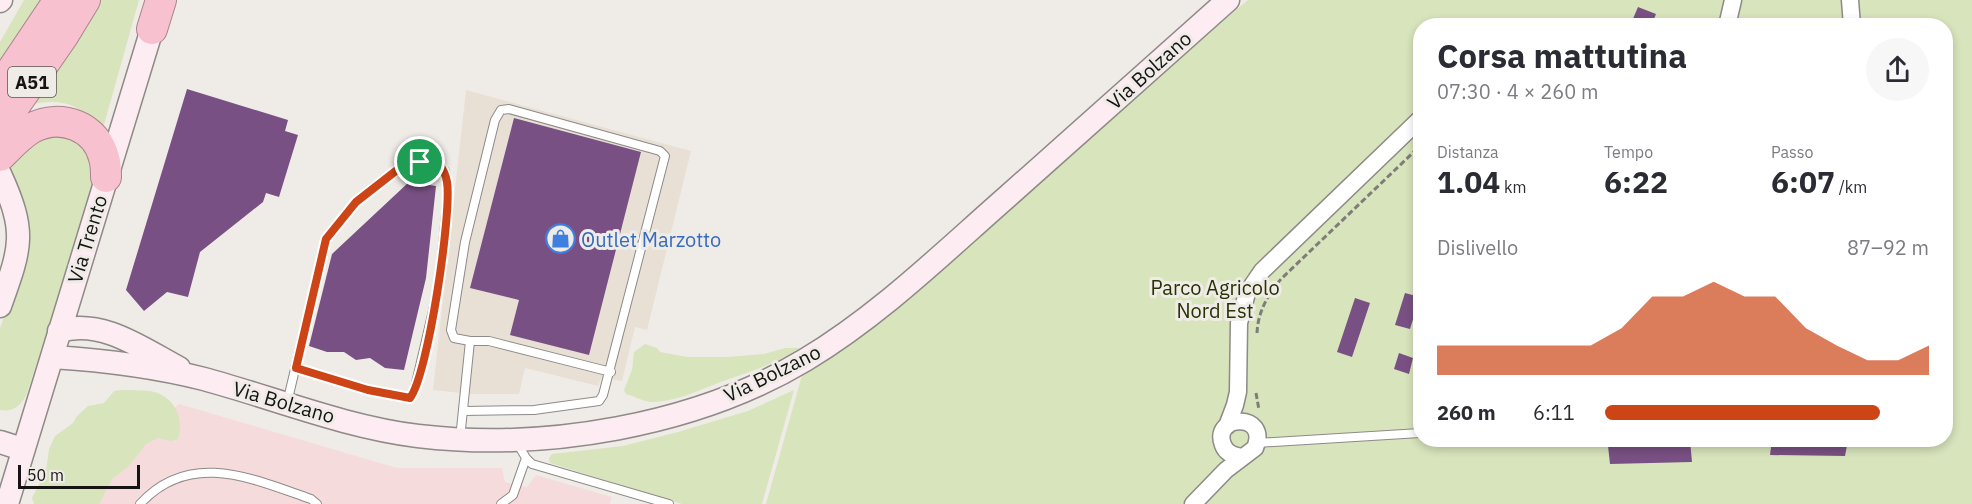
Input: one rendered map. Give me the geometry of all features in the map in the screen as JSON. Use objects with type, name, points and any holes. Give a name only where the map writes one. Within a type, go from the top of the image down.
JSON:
[{"type":"highway","name":"A51","points":[[0,88],[59,0]]},
{"type":"highway","name":"A51","points":[[0,127],[85,0]]},
{"type":"highway","points":[[152,29],[161,0]]},
{"type":"highway","points":[[0,156],[19,137],[33,128],[44,123],[66,122],[76,124],[92,135],[104,158],[106,177]]},
{"type":"street","name":"Via Bolzano","points":[[200,378],[368,426],[415,435],[520,449],[676,414],[729,396],[803,362],[864,320],[928,267],[1228,0]]},
{"type":"street","points":[[1729,18],[1733,0]]},
{"type":"street","points":[[1850,0],[1851,18]]},
{"type":"street","name":"Via Trento","points":[[7,504],[152,29]]},
{"type":"street","points":[[1213,482],[1223,447],[1222,436],[1238,392],[1239,323],[1247,292],[1262,271],[1413,126]]},
{"type":"street","points":[[0,174],[17,218],[19,238],[17,259],[0,306]]},
{"type":"street","points":[[59,331],[80,327],[100,329],[200,378]]},
{"type":"street","points":[[52,357],[94,360],[200,378]]},
{"type":"street","points":[[1193,504],[1213,482],[1242,457],[1263,443],[1250,423],[1238,392]]},
{"type":"street","points":[[1227,426],[1238,421],[1250,423]]},
{"type":"street","points":[[0,442],[22,449]]},
{"type":"street","points":[[1223,447],[1231,454],[1242,457]]},
{"type":"lane","points":[[463,411],[534,410],[599,401],[606,389],[611,372],[664,156],[660,151],[509,110],[501,110],[495,120],[465,242],[451,330],[454,338],[489,341],[611,372]]},
{"type":"lane","points":[[287,403],[326,239],[356,202],[397,170],[420,162],[438,162],[445,171],[448,194],[439,285],[423,359],[414,392],[410,398],[378,392],[296,368]]},
{"type":"lane","points":[[460,440],[470,341]]},
{"type":"lane","points":[[1263,443],[1413,433]]},
{"type":"lane","points":[[501,504],[513,495],[520,449]]},
{"type":"lane","points":[[520,449],[532,464],[669,504]]},
{"type":"lane","points":[[140,504],[168,480],[186,474],[210,471],[235,474],[265,483],[311,499],[317,504]]},
{"type":"path","points":[[1256,343],[1257,323],[1266,297],[1281,279],[1413,153]]},
{"type":"path","points":[[1253,384],[1263,443]]},
{"type":"shaded area","name":"Outlet Marzotto","points":[[466,90],[691,151],[647,330],[635,327],[622,381],[602,377],[598,386],[525,368],[519,394],[470,394],[433,390]]},
{"type":"shaded area","points":[[179,404],[397,468],[502,468],[505,482],[527,487],[536,475],[612,497],[610,504],[85,504],[96,477]]},
{"type":"green space","points":[[24,0],[51,0],[0,80],[0,42]]},
{"type":"green space","points":[[98,0],[139,0],[102,132],[87,115],[72,106],[54,102],[32,104]]},
{"type":"green space","name":"Parco Agricolo Nord Est","points":[[1248,0],[1972,0],[1972,504],[766,504],[804,368]]},
{"type":"green space","points":[[35,131],[87,139],[96,181],[26,396],[15,408],[0,410],[0,328],[24,260],[4,158]]},
{"type":"green space","points":[[645,344],[657,348],[660,352],[687,357],[727,357],[764,354],[785,348],[800,348],[772,363],[691,394],[653,402],[626,394],[624,390],[632,370],[634,352]]},
{"type":"green space","points":[[794,390],[762,504],[682,504],[550,463],[549,458],[552,454],[623,446],[678,432],[748,411]]},
{"type":"green space","points":[[114,391],[150,391],[158,393],[171,402],[179,416],[178,439],[171,441],[158,438],[146,444],[128,467],[112,479],[99,504],[34,504],[32,498],[46,471],[49,449],[55,436],[73,423],[88,406],[104,403]]},
{"type":"building","points":[[1638,7],[1656,14],[1654,18],[1633,18]]},
{"type":"building","points":[[187,89],[288,120],[285,131],[298,135],[279,197],[266,193],[263,202],[200,252],[188,297],[167,292],[144,311],[126,290]]},
{"type":"building","points":[[514,118],[641,152],[589,355],[510,335],[519,300],[470,288]]},
{"type":"building","points":[[409,182],[436,186],[426,278],[404,370],[385,368],[370,358],[356,360],[344,352],[327,352],[309,346],[332,254]]},
{"type":"building","points":[[1405,293],[1413,295],[1413,319],[1410,329],[1395,325]]},
{"type":"building","points":[[1355,298],[1370,303],[1352,357],[1337,352]]},
{"type":"building","points":[[1399,353],[1413,358],[1409,374],[1394,369]]},
{"type":"building","points":[[1608,447],[1691,447],[1692,462],[1610,464]]},
{"type":"building","points":[[1771,447],[1847,447],[1845,456],[1770,455]]},
{"type":"place","name":"Outlet Marzotto","points":[[560,239]]},
{"type":"route","points":[[420,162],[438,162],[445,171],[448,194],[439,285],[414,392],[410,398],[368,390],[296,368],[326,239],[356,202],[397,170],[420,162]]}]
